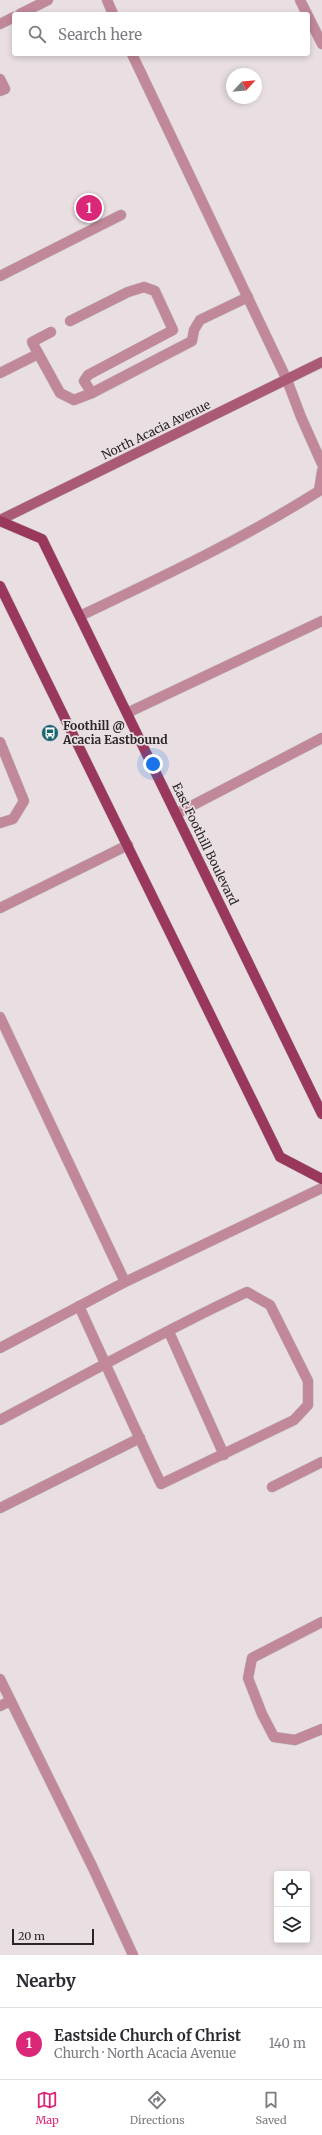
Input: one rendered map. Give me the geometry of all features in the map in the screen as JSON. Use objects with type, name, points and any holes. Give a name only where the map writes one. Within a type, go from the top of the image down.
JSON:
[{"type":"main road","name":"East Foothill Boulevard","points":[[0,520],[42,539],[322,1114]]},
{"type":"main road","points":[[0,586],[280,1157],[322,1179]]},
{"type":"street","points":[[24,12],[48,0]]},
{"type":"street","points":[[107,0],[112,12]]},
{"type":"street","points":[[300,0],[306,12]]},
{"type":"street","points":[[0,24],[12,18]]},
{"type":"street","points":[[310,19],[322,44]]},
{"type":"street","points":[[133,56],[287,380],[301,417],[322,464]]},
{"type":"street","points":[[0,79],[5,88],[0,91]]},
{"type":"street","points":[[0,276],[122,215]]},
{"type":"street","points":[[70,321],[128,292],[144,287],[155,291],[173,330],[88,375],[84,381],[92,393]]},
{"type":"street","points":[[51,332],[32,342],[60,393],[74,400],[92,393],[192,341],[194,330],[200,320],[248,297]]},
{"type":"street","points":[[0,373],[38,354]]},
{"type":"street","name":"North Acacia Avenue","points":[[0,520],[322,362]]},
{"type":"street","points":[[80,616],[225,546],[287,511],[319,491],[322,471]]},
{"type":"street","points":[[127,713],[322,621]]},
{"type":"street","points":[[176,814],[322,738]]},
{"type":"street","points":[[0,742],[24,801],[13,819],[0,823]]},
{"type":"street","points":[[0,908],[128,845]]},
{"type":"street","points":[[0,1017],[125,1282]]},
{"type":"street","points":[[0,1348],[125,1282],[322,1188]]},
{"type":"street","points":[[0,1420],[106,1365],[232,1299],[247,1292],[270,1305],[308,1381],[308,1405],[294,1420],[161,1484],[140,1438],[106,1365],[79,1306]]},
{"type":"street","points":[[169,1332],[224,1455]]},
{"type":"street","points":[[0,1508],[140,1438]]},
{"type":"street","points":[[272,1487],[322,1462]]},
{"type":"street","points":[[322,1622],[252,1658],[248,1678],[262,1714],[274,1737],[295,1740],[322,1729]]},
{"type":"street","points":[[0,1679],[134,1955]]},
{"type":"street","points":[[0,1706],[10,1701]]},
{"type":"place","name":"Eastside Church of Christ","points":[[89,208]]},
{"type":"place","name":"Foothill @ Acacia Eastbound","points":[[50,733]]}]
